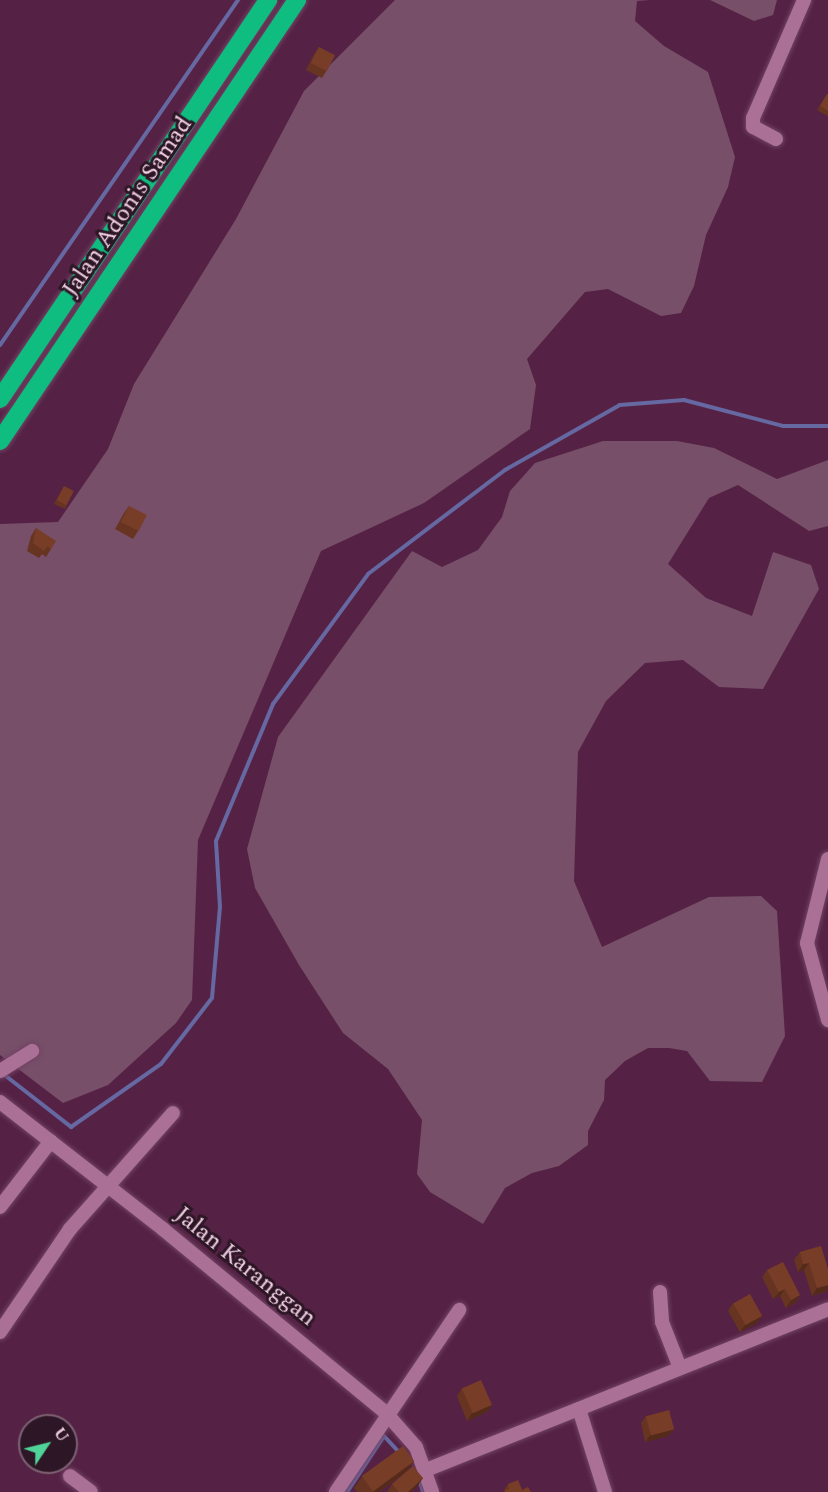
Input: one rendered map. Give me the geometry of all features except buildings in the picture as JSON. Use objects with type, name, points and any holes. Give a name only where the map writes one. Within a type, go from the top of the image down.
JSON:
[{"type":"highway","name":"Jalan Adonis Samad","points":[[0,399],[268,0]]},
{"type":"highway","name":"Jalan Adonis Samad","points":[[0,441],[297,0]]},
{"type":"street","points":[[776,138],[753,127],[753,118],[804,0]]},
{"type":"street","points":[[828,859],[807,943],[828,1020]]},
{"type":"street","points":[[3,1068],[32,1051]]},
{"type":"street","name":"Jalan Karanggan","points":[[0,1102],[109,1187],[386,1413],[405,1431],[426,1470],[432,1492]]},
{"type":"street","points":[[0,1332],[52,1252],[173,1113]]},
{"type":"street","points":[[0,1207],[51,1142]]},
{"type":"street","points":[[660,1292],[662,1322],[680,1368]]},
{"type":"street","points":[[426,1470],[828,1309]]},
{"type":"street","points":[[336,1492],[386,1413],[459,1310]]},
{"type":"street","points":[[579,1409],[604,1492]]},
{"type":"street","points":[[70,1476],[91,1492]]},
{"type":"shaded area","points":[[395,0],[650,0],[637,1],[635,21],[664,46],[708,72],[735,157],[728,187],[706,235],[694,286],[681,313],[661,316],[608,289],[585,292],[527,359],[536,385],[530,429],[424,503],[321,551],[198,840],[192,1000],[176,1023],[108,1085],[63,1103],[0,1055],[0,524],[58,522],[108,449],[134,384],[236,219],[304,91]]},
{"type":"shaded area","points":[[710,0],[777,0],[773,15],[754,21]]},
{"type":"shaded area","points":[[603,441],[677,441],[714,448],[777,479],[828,460],[828,526],[809,531],[738,485],[709,498],[668,564],[706,598],[752,616],[773,552],[811,565],[819,589],[763,689],[719,687],[683,660],[645,663],[606,701],[578,752],[574,881],[602,947],[709,897],[761,896],[777,911],[785,1036],[762,1082],[710,1081],[687,1051],[669,1048],[648,1048],[625,1061],[605,1080],[604,1100],[588,1131],[588,1145],[559,1166],[532,1173],[505,1188],[483,1224],[430,1192],[417,1174],[422,1120],[388,1069],[343,1033],[299,965],[255,888],[247,849],[278,737],[412,551],[442,567],[478,550],[502,517],[510,491],[535,463]]},
{"type":"waterway","points":[[0,345],[238,0]]},
{"type":"waterway","points":[[2,1073],[71,1127],[161,1064],[212,998],[220,907],[216,841],[273,704],[368,574],[505,470],[620,405],[684,400],[783,426],[828,426]]},
{"type":"waterway","points":[[347,1492],[384,1436],[400,1453]]},
{"type":"waterway","points":[[419,1478],[423,1492]]}]
